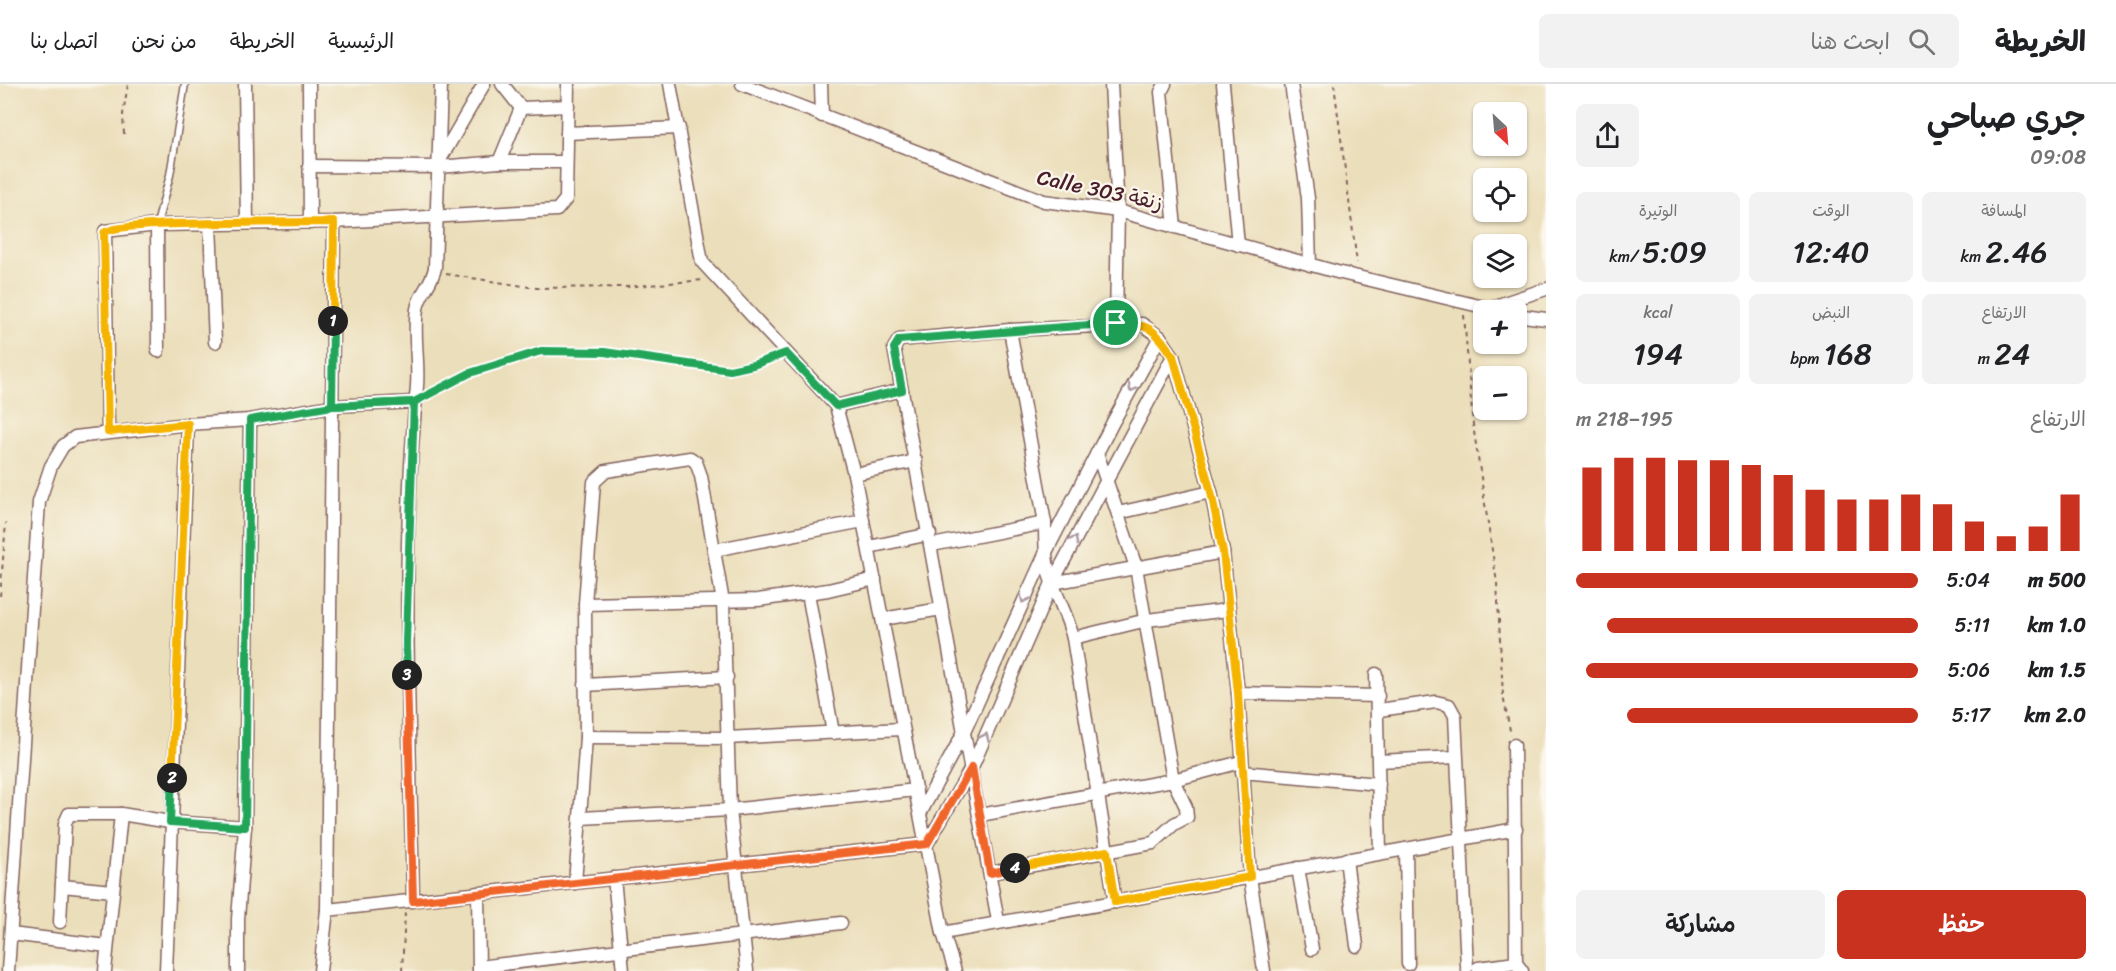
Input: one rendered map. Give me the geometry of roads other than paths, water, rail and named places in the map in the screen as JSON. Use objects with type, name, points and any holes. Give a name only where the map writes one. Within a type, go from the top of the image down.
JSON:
[{"type":"street","points":[[245,84],[247,224]]},
{"type":"street","points":[[309,84],[310,223]]},
{"type":"street","points":[[409,901],[406,641],[414,402],[418,375],[416,312],[420,298],[434,273],[438,217],[441,84]]},
{"type":"street","points":[[439,164],[484,84]]},
{"type":"street","points":[[502,84],[521,108]]},
{"type":"street","points":[[108,432],[103,236],[105,231],[110,228],[157,225],[310,223],[557,210],[566,199],[568,84]]},
{"type":"street","points":[[670,84],[699,256],[714,278],[836,406],[854,474],[869,547],[902,729],[921,812],[943,933],[955,971]]},
{"type":"street","name":"Calle 303 زنقة","points":[[742,84],[766,88],[822,116],[1044,201],[1118,211],[1310,265],[1473,306]]},
{"type":"street","points":[[821,84],[822,116]]},
{"type":"street","points":[[1111,84],[1118,211],[1116,323]]},
{"type":"street","points":[[1165,84],[1161,92],[1175,227]]},
{"type":"street","points":[[1223,84],[1238,244]]},
{"type":"street","points":[[1291,84],[1308,198],[1310,265]]},
{"type":"street","points":[[521,108],[568,106]]},
{"type":"street","points":[[499,162],[521,108]]},
{"type":"street","points":[[567,133],[679,128]]},
{"type":"street","points":[[309,166],[565,162]]},
{"type":"street","points":[[320,971],[327,910],[334,222]]},
{"type":"street","points":[[210,224],[215,342]]},
{"type":"street","points":[[157,225],[158,351]]},
{"type":"street","points":[[1517,300],[1546,289]]},
{"type":"street","points":[[1527,316],[1546,319]]},
{"type":"street","points":[[998,921],[972,767],[941,609],[931,540],[894,348],[899,340],[1116,323],[1142,324],[1160,337],[1173,356],[1211,492],[1223,552],[1238,693],[1250,877],[1264,971]]},
{"type":"street","points":[[1010,330],[1045,523],[1046,552],[1052,583],[1065,609],[1073,638],[1115,902]]},
{"type":"street","points":[[921,812],[965,730],[1046,552],[1160,337]]},
{"type":"street","points":[[927,844],[972,767],[1052,583],[1173,356]]},
{"type":"street","points":[[836,406],[902,390]]},
{"type":"street","points":[[8,971],[39,502],[51,466],[63,446],[75,437],[108,432],[250,420],[332,406],[414,402]]},
{"type":"street","points":[[238,971],[238,919],[245,827],[250,420]]},
{"type":"street","points":[[166,971],[170,822],[188,424]]},
{"type":"street","points":[[990,873],[1153,843],[1174,824],[1184,820],[1187,812],[1173,780],[1136,567],[1107,476],[1097,453]]},
{"type":"street","points":[[575,883],[586,737],[585,604],[592,490],[598,476],[606,471],[677,458],[690,458],[696,462],[723,602],[730,810],[747,971]]},
{"type":"street","points":[[854,474],[916,461]]},
{"type":"street","points":[[1118,513],[1211,492]]},
{"type":"street","points":[[714,550],[863,521]]},
{"type":"street","points":[[869,547],[1045,523]]},
{"type":"street","points":[[1052,583],[1223,552]]},
{"type":"street","points":[[585,604],[723,602],[808,593],[875,579]]},
{"type":"street","points":[[808,593],[832,733]]},
{"type":"street","points":[[883,619],[941,609]]},
{"type":"street","points":[[1073,638],[1147,620],[1228,610]]},
{"type":"street","points":[[1376,674],[1380,853]]},
{"type":"street","points":[[585,685],[727,677]]},
{"type":"street","points":[[1238,693],[1378,696]]},
{"type":"street","points":[[1378,710],[1436,702],[1449,705],[1456,720],[1461,839],[1473,967],[1519,967],[1514,745]]},
{"type":"street","points":[[586,737],[727,738],[902,729]]},
{"type":"street","points":[[1378,761],[1456,757]]},
{"type":"street","points":[[980,815],[1098,791],[1242,767],[1379,784]]},
{"type":"street","points":[[581,818],[730,810],[916,790]]},
{"type":"street","points":[[60,922],[67,816],[71,813],[121,814],[170,822],[245,827]]},
{"type":"street","points":[[105,971],[121,814]]},
{"type":"street","points":[[943,933],[998,921],[1516,829]]},
{"type":"street","points":[[327,910],[927,844]]},
{"type":"street","points":[[1406,849],[1408,964]]},
{"type":"street","points":[[1347,860],[1357,946]]},
{"type":"street","points":[[1298,868],[1312,949]]},
{"type":"street","points":[[614,878],[623,971]]},
{"type":"street","points":[[62,886],[113,891]]},
{"type":"street","points":[[478,893],[479,969],[841,923]]},
{"type":"street","points":[[11,934],[107,946]]},
{"type":"lane","points":[[157,225],[170,175],[184,84]]}]
